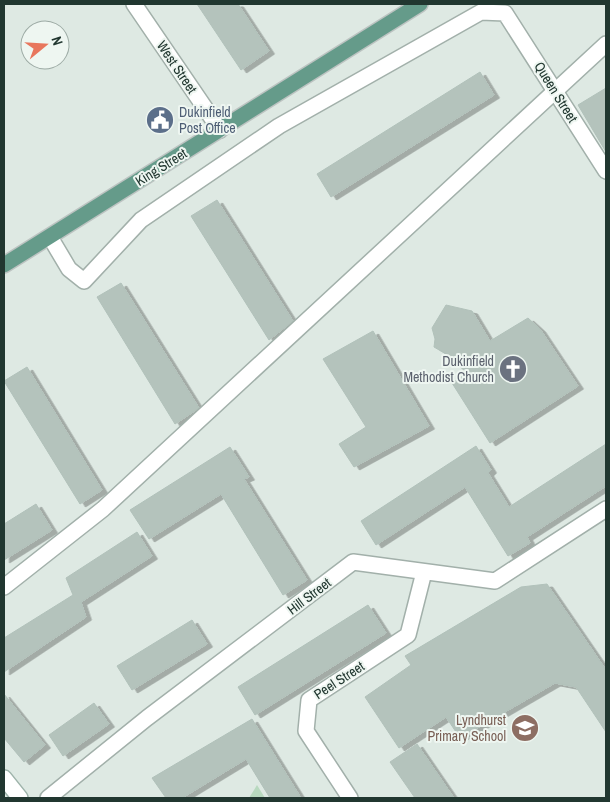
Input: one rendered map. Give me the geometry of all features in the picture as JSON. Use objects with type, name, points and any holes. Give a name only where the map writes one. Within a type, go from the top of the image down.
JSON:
[{"type":"main road","name":"King Street","points":[[4,265],[420,4]]},
{"type":"street","name":"West Street","points":[[134,4],[220,130]]},
{"type":"street","name":"Queen Street","points":[[50,237],[69,269],[84,282],[141,220],[279,126],[481,12],[505,13],[606,171]]},
{"type":"street","points":[[4,587],[103,509],[606,44]]},
{"type":"street","name":"Hill Street","points":[[48,798],[147,718],[353,562],[495,581],[606,509]]},
{"type":"street","name":"Peel Street","points":[[350,798],[306,731],[309,700],[408,635],[424,572]]},
{"type":"street","points":[[4,778],[20,798]]},
{"type":"green space","points":[[257,785],[265,798],[249,798]]},
{"type":"building","points":[[197,4],[238,4],[269,51],[241,70]]},
{"type":"building","points":[[480,72],[494,95],[331,197],[317,174]]},
{"type":"building","points":[[606,88],[606,152],[578,105]]},
{"type":"building","points":[[217,200],[293,321],[269,340],[191,216]]},
{"type":"building","points":[[121,283],[199,408],[175,424],[97,297]]},
{"type":"building","name":"Dukinfield Methodist Church","points":[[446,305],[472,311],[490,341],[528,318],[540,329],[578,386],[490,443],[452,383],[467,373],[446,354],[434,347],[435,339],[432,328]]},
{"type":"building","points":[[373,331],[429,426],[354,467],[339,444],[366,427],[323,359]]},
{"type":"building","points":[[27,367],[102,490],[80,504],[4,381]]},
{"type":"building","points":[[606,444],[606,486],[527,537],[530,543],[508,556],[465,487],[376,545],[361,521],[476,446],[491,470],[488,473],[509,507]]},
{"type":"building","points":[[230,447],[249,477],[244,479],[307,580],[283,595],[221,494],[149,539],[130,510]]},
{"type":"building","points":[[36,504],[52,530],[4,560],[4,524]]},
{"type":"building","points":[[137,532],[152,556],[81,602],[86,617],[4,672],[4,638],[73,595],[66,578]]},
{"type":"building","points":[[547,584],[606,670],[606,732],[576,687],[555,683],[460,738],[446,717],[399,748],[365,697],[411,665],[405,656],[521,587]]},
{"type":"building","points":[[368,605],[386,633],[255,715],[238,687]]},
{"type":"building","points":[[192,620],[207,644],[132,690],[117,666]]},
{"type":"building","points":[[4,694],[45,745],[24,762],[4,738]]},
{"type":"building","points":[[94,703],[109,724],[63,756],[49,735]]},
{"type":"building","points":[[252,719],[301,798],[270,798],[246,759],[182,798],[166,798],[152,778]]},
{"type":"building","points":[[417,744],[454,798],[415,798],[390,762]]},
{"type":"place","name":"Dukinfield Post Office","points":[[160,120]]},
{"type":"place","name":"Dukinfield Methodist Church","points":[[513,369]]},
{"type":"place","name":"Lyndhurst Primary School","points":[[525,728]]}]
